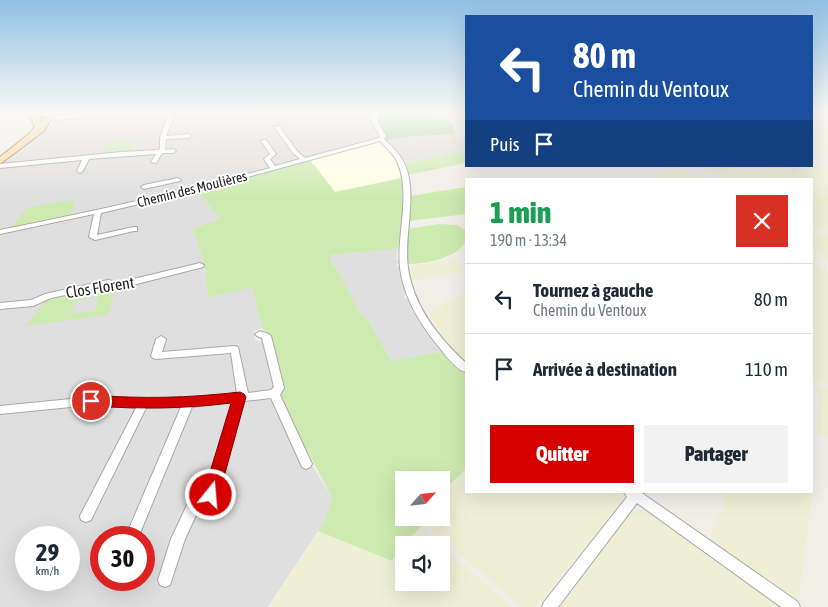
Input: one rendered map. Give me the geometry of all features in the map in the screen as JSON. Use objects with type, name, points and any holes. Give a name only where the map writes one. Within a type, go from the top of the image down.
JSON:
[{"type":"main road","points":[[3,164],[26,140]]},
{"type":"street","points":[[154,162],[158,153],[163,148],[163,140]]},
{"type":"street","points":[[287,140],[303,159]]},
{"type":"street","name":"Chemin des Moulières","points":[[0,232],[98,212],[209,186],[376,140]]},
{"type":"street","points":[[382,140],[396,154],[402,166],[407,188],[404,266],[414,302],[428,326],[447,352],[465,368]]},
{"type":"street","points":[[264,141],[273,154],[267,159],[273,168]]},
{"type":"street","points":[[3,164],[67,158],[70,164],[129,154],[173,151]]},
{"type":"street","points":[[80,171],[85,160]]},
{"type":"street","points":[[149,200],[143,183],[178,180]]},
{"type":"street","points":[[98,212],[93,237],[95,238],[134,229]]},
{"type":"street","name":"Clos Florent","points":[[0,306],[33,303],[48,296],[108,283],[125,284],[200,265]]},
{"type":"street","points":[[0,410],[91,401],[143,404],[188,403],[274,394],[279,388],[274,364],[266,336],[260,334]]},
{"type":"street","points":[[161,339],[156,356],[235,349],[242,397],[211,495],[192,509],[178,539],[165,580]]},
{"type":"street","points":[[274,394],[306,464]]},
{"type":"street","points":[[136,526],[188,403]]},
{"type":"street","points":[[86,516],[143,404]]},
{"type":"street","points":[[549,607],[632,493],[793,607]]},
{"type":"shaded area","points":[[30,140],[367,140],[204,185],[0,231],[0,166]]},
{"type":"shaded area","points":[[385,140],[465,140],[465,151],[404,163],[399,153]]},
{"type":"shaded area","points":[[813,140],[828,140],[828,154],[813,150]]},
{"type":"shaded area","points":[[378,142],[397,160],[402,178],[335,192],[310,160]]},
{"type":"shaded area","points":[[813,164],[828,168],[828,193],[813,191],[813,178],[739,178],[700,167],[813,167]]},
{"type":"shaded area","points":[[671,167],[678,167],[698,178],[660,178]]},
{"type":"shaded area","points":[[197,191],[220,219],[193,228],[205,267],[208,298],[252,286],[262,328],[254,331],[255,340],[259,342],[264,341],[276,388],[273,391],[189,401],[133,401],[102,397],[0,405],[0,234],[59,223]]},
{"type":"shaded area","points":[[813,193],[828,195],[828,232],[813,228]]},
{"type":"shaded area","points":[[813,232],[828,235],[828,262],[813,247]]},
{"type":"shaded area","points":[[398,248],[396,259],[399,262],[396,265],[400,268],[406,292],[404,298],[409,299],[428,334],[444,351],[391,361],[369,321],[359,312],[332,263],[330,255]]},
{"type":"shaded area","points":[[453,258],[465,270],[410,281],[409,267]]},
{"type":"shaded area","points":[[813,259],[828,272],[828,385],[817,382],[813,379]]},
{"type":"shaded area","points":[[465,294],[465,362],[442,335],[430,316],[432,309]]},
{"type":"shaded area","points":[[818,387],[828,389],[828,437],[817,434]]},
{"type":"shaded area","points":[[267,399],[272,401],[332,497],[325,521],[268,607],[0,607],[0,414],[80,405],[190,407]]},
{"type":"shaded area","points":[[465,470],[465,493],[620,493],[624,499],[535,607],[520,607],[450,545],[450,536],[440,536],[429,526],[450,526],[450,484]]},
{"type":"shaded area","points":[[727,493],[812,493],[798,604],[709,541]]},
{"type":"shaded area","points":[[638,509],[648,511],[725,562],[786,607],[558,607],[627,513]]},
{"type":"shaded area","points":[[420,528],[429,536],[411,536]]},
{"type":"shaded area","points":[[318,531],[392,561],[395,556],[395,591],[450,591],[450,554],[511,607],[268,607]]},
{"type":"green space","points":[[120,140],[136,140],[133,152],[100,155],[102,147]]},
{"type":"green space","points":[[465,151],[465,163],[408,175],[405,163]]},
{"type":"green space","points":[[310,160],[335,192],[402,178],[402,248],[330,255],[332,263],[359,312],[369,321],[391,361],[444,351],[465,372],[465,470],[450,484],[450,471],[395,471],[395,526],[421,526],[411,536],[395,536],[395,556],[392,561],[318,531],[325,521],[332,497],[278,397],[269,334],[262,328],[252,287],[208,298],[205,267],[193,228],[220,219],[197,191]]},
{"type":"green space","points":[[465,187],[465,214],[409,221],[410,196]]},
{"type":"green space","points":[[74,200],[72,216],[9,229],[28,207]]},
{"type":"green space","points":[[440,224],[457,225],[465,230],[465,241],[455,252],[446,257],[408,264],[407,229]]},
{"type":"green space","points":[[108,284],[116,287],[108,315],[25,326],[45,301],[52,297],[91,288],[93,290],[91,297],[75,302],[71,313],[96,311],[98,289]]},
{"type":"route","points":[[91,401],[143,404],[188,403],[240,397],[211,495]]}]
